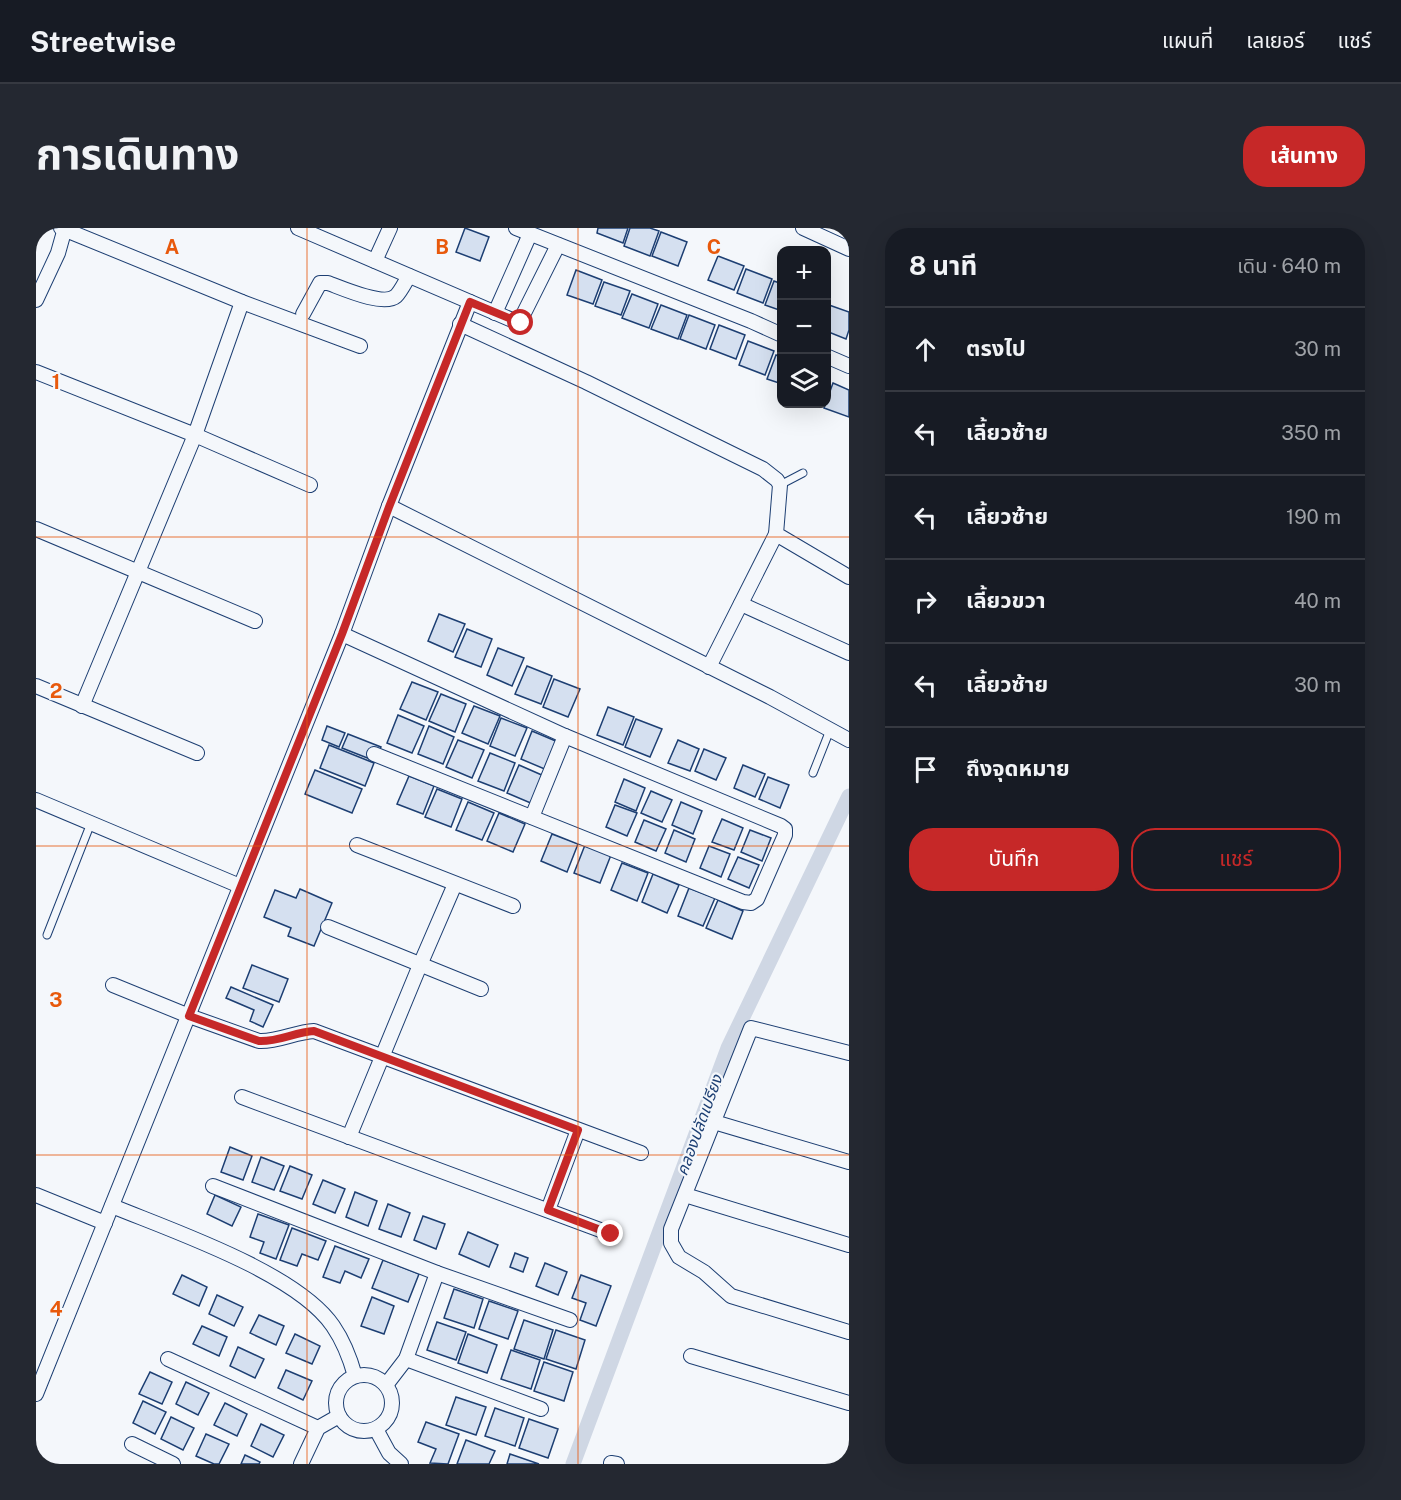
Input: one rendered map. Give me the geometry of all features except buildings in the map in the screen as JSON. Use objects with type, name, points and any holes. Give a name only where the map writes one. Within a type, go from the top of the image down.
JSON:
[{"type":"street","points":[[36,300],[58,253],[63,228],[242,302],[360,346]]},
{"type":"street","points":[[298,228],[519,323],[522,322],[558,245]]},
{"type":"street","points":[[375,261],[390,228]]},
{"type":"street","points":[[516,228],[777,333]]},
{"type":"street","points":[[803,228],[822,232],[849,249]]},
{"type":"street","points":[[495,313],[530,234]]},
{"type":"street","points":[[303,314],[321,283],[373,299],[388,300],[395,297],[409,276]]},
{"type":"street","points":[[82,706],[195,435],[242,302]]},
{"type":"street","points":[[36,1394],[342,634],[389,507],[470,302]]},
{"type":"street","points":[[460,324],[586,382],[763,469],[777,480],[780,485],[776,534],[709,667]]},
{"type":"street","points":[[831,358],[849,366]]},
{"type":"street","points":[[36,372],[195,435],[310,484]]},
{"type":"street","points":[[389,507],[709,667],[849,740]]},
{"type":"street","points":[[36,529],[255,621]]},
{"type":"street","points":[[776,534],[849,577]]},
{"type":"street","points":[[741,604],[849,652]]},
{"type":"street","points":[[342,634],[565,736],[781,826],[785,830],[785,836],[757,899],[751,903],[743,902],[374,754]]},
{"type":"street","points":[[36,686],[197,753]]},
{"type":"street","points":[[532,817],[565,736]]},
{"type":"street","points":[[36,800],[240,886]]},
{"type":"street","points":[[357,845],[513,906]]},
{"type":"street","points":[[349,1137],[455,884]]},
{"type":"street","points":[[328,927],[481,989]]},
{"type":"street","points":[[113,985],[259,1041],[314,1031],[642,1153]]},
{"type":"street","points":[[849,1053],[751,1028],[671,1229],[671,1243],[679,1257],[704,1272],[731,1296],[849,1332]]},
{"type":"street","points":[[242,1097],[611,1234]]},
{"type":"street","points":[[714,1122],[849,1162]]},
{"type":"street","points":[[548,1210],[578,1130]]},
{"type":"street","points":[[213,1186],[437,1273],[570,1320]]},
{"type":"street","points":[[36,1195],[105,1223]]},
{"type":"street","points":[[685,1196],[849,1245]]},
{"type":"street","points":[[112,1206],[192,1239],[278,1279],[311,1301],[338,1332],[347,1349],[355,1376]]},
{"type":"street","points":[[386,1385],[406,1359],[437,1273]]},
{"type":"street","points":[[691,1356],[849,1403]]},
{"type":"street","points":[[168,1359],[318,1428]]},
{"type":"street","points":[[406,1359],[541,1409]]},
{"type":"street","points":[[366,1375],[377,1378],[386,1385],[393,1401],[389,1418],[376,1429],[355,1430],[345,1424],[339,1416],[336,1404],[338,1392],[355,1376],[366,1375]]},
{"type":"street","points":[[301,1464],[318,1428],[339,1416]]},
{"type":"street","points":[[376,1429],[388,1453],[401,1464]]},
{"type":"street","points":[[132,1444],[173,1464]]},
{"type":"lane","points":[[780,485],[803,473]]},
{"type":"lane","points":[[813,773],[830,730]]},
{"type":"lane","points":[[47,935],[91,823]]},
{"type":"waterway","name":"คลองปลัดเปรียง","points":[[573,1464],[728,1048],[849,796]]},
{"type":"route","points":[[521,323],[470,302],[389,507],[342,634],[189,1016],[259,1041],[314,1031],[578,1130],[548,1210],[611,1234]]}]
